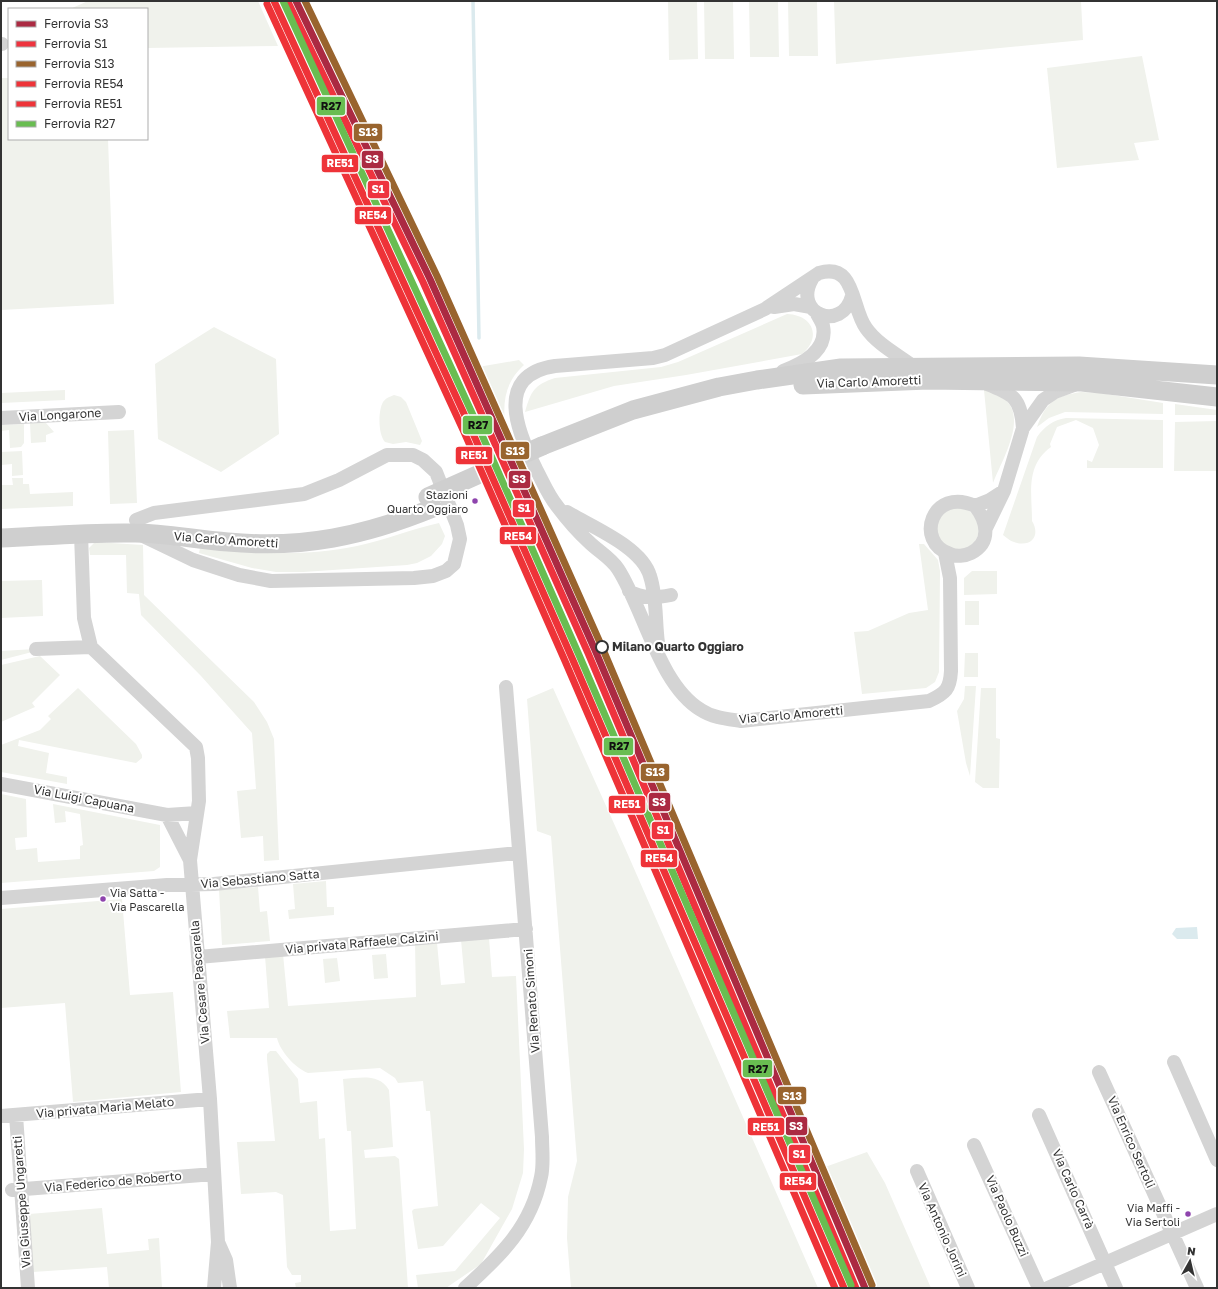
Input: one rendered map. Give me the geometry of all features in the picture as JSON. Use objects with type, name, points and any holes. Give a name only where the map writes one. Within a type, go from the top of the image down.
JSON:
[{"type":"street","name":"Via Carlo Amoretti","points":[[914,367],[875,339],[865,328],[852,296],[851,287],[841,275],[833,272],[825,272],[764,309],[665,355],[653,358],[545,367],[535,372],[524,381],[516,394],[515,409],[518,429],[529,455],[556,506],[588,542],[617,568],[670,676],[682,696],[701,710],[718,718],[741,721],[929,700],[941,695],[950,682],[950,578]]},
{"type":"street","name":"Via Carlo Amoretti","points":[[757,380],[800,365],[820,346],[823,337],[823,326],[806,294],[812,279]]},
{"type":"street","name":"Via Carlo Amoretti","points":[[764,309],[788,304],[813,309],[827,316],[839,314],[845,310],[852,296]]},
{"type":"street","name":"Via Carlo Amoretti","points":[[1,526],[136,526],[246,531],[300,531],[361,520],[430,503],[634,410],[719,387],[841,368],[1079,366],[1217,375]]},
{"type":"street","name":"Via Carlo Amoretti","points":[[544,452],[638,420],[726,397],[811,384],[921,380],[981,382],[1082,382],[1217,397]]},
{"type":"street","points":[[981,382],[1006,391],[1016,399],[1022,411],[1023,428]]},
{"type":"street","points":[[986,528],[983,516],[975,506],[964,501],[953,501],[942,505],[935,514],[931,524],[931,536],[937,546],[946,553],[960,556],[970,553],[979,547],[984,538],[986,528],[1004,491],[1023,428],[1044,400],[1055,392],[1082,382]]},
{"type":"street","name":"Via Longarone","points":[[1,418],[119,412]]},
{"type":"street","name":"Via Carlo Amoretti","points":[[1,538],[81,534],[136,526],[154,513],[304,494],[339,480],[387,455],[413,455],[423,460],[436,472],[457,525],[460,539],[454,564],[446,571],[433,576],[414,578],[271,581],[239,575],[193,560],[136,526]]},
{"type":"street","points":[[975,506],[990,500],[1004,491]]},
{"type":"street","name":"Via Carlo Amoretti","points":[[556,506],[624,544],[639,556],[650,575],[654,597],[659,654]]},
{"type":"street","points":[[36,649],[91,648],[84,618],[81,534]]},
{"type":"street","points":[[608,559],[618,541]]},
{"type":"street","points":[[946,553],[950,578]]},
{"type":"street","points":[[950,578],[960,556]]},
{"type":"street","points":[[629,591],[638,596],[654,597],[671,594]]},
{"type":"street","name":"Via Cesare Pascarella","points":[[91,648],[196,747],[198,758],[199,802],[190,860],[210,1099],[218,1242]]},
{"type":"street","name":"Via Renato Simoni","points":[[465,1288],[500,1256],[513,1238],[525,1220],[541,1176],[542,1137],[526,929],[518,853],[506,687]]},
{"type":"street","name":"Via Luigi Capuana","points":[[1,784],[167,815],[197,814]]},
{"type":"street","points":[[167,815],[190,860]]},
{"type":"street","name":"Via Sebastiano Satta","points":[[1,898],[379,868],[518,853]]},
{"type":"street","name":"Via privata Raffaele Calzini","points":[[198,957],[526,929]]},
{"type":"street","points":[[1174,1062],[1217,1160]]},
{"type":"street","name":"Via Enrico Sertoli","points":[[1099,1072],[1197,1288]]},
{"type":"street","name":"Via privata Maria Melato","points":[[1,1116],[210,1099]]},
{"type":"street","name":"Via Giuseppe Ungaretti","points":[[16,1115],[17,1190],[28,1288]]},
{"type":"street","name":"Via Carlo Carrà","points":[[1040,1115],[1116,1288]]},
{"type":"street","name":"Via Paolo Buzzi","points":[[974,1145],[1039,1288]]},
{"type":"street","name":"Via Antonio Jorini","points":[[917,1172],[968,1288]]},
{"type":"street","name":"Via Federico de Roberto","points":[[17,1190],[214,1174]]},
{"type":"street","points":[[1048,1288],[1217,1214]]},
{"type":"street","points":[[214,1288],[218,1242]]},
{"type":"street","points":[[218,1242],[226,1260],[230,1288]]},
{"type":"shaded area","points":[[88,1],[258,1],[278,46],[148,48],[148,8],[72,8]]},
{"type":"shaded area","points":[[668,1],[697,1],[698,59],[669,60]]},
{"type":"shaded area","points":[[704,1],[733,1],[734,59],[705,59]]},
{"type":"shaded area","points":[[749,1],[778,1],[779,57],[750,57]]},
{"type":"shaded area","points":[[788,1],[817,1],[818,56],[789,56]]},
{"type":"shaded area","points":[[834,1],[1081,1],[1083,40],[836,64]]},
{"type":"shaded area","points":[[1142,56],[1159,140],[1134,143],[1139,160],[1057,168],[1047,68]]},
{"type":"shaded area","points":[[1,78],[8,78],[8,140],[108,140],[114,304],[1,310]]},
{"type":"shaded area","points":[[787,314],[796,315],[803,318],[812,328],[812,341],[802,354],[686,375],[614,386],[525,412],[529,399],[534,390],[542,383],[555,378],[661,367],[678,362]]},
{"type":"shaded area","points":[[214,327],[276,359],[279,434],[221,472],[158,439],[155,364]]},
{"type":"shaded area","points":[[519,360],[524,365],[512,379],[506,395],[504,412],[506,430],[478,367]]},
{"type":"shaded area","points":[[65,390],[65,400],[1,403],[1,393]]},
{"type":"shaded area","points":[[984,390],[995,392],[1003,398],[1010,406],[1014,416],[1014,427],[1011,439],[993,483]]},
{"type":"shaded area","points":[[1081,392],[1100,393],[1163,403],[1163,414],[1065,412],[1049,418],[1037,427],[1040,418],[1048,406],[1058,398]]},
{"type":"shaded area","points":[[394,395],[401,397],[406,402],[422,441],[420,445],[406,442],[393,444],[385,442],[380,428],[380,411],[383,402]]},
{"type":"shaded area","points":[[1175,404],[1217,410],[1217,415],[1175,415]]},
{"type":"shaded area","points":[[1066,418],[1163,420],[1163,468],[1087,468],[1087,460],[1092,462],[1099,445],[1093,428],[1076,420],[1057,427],[1050,444],[1051,447],[1043,454],[1034,471],[1031,500],[1032,521],[1035,526],[1035,536],[1030,542],[1013,542],[1003,535],[1037,437],[1050,424],[1057,420]]},
{"type":"shaded area","points":[[1217,421],[1217,471],[1174,471],[1175,422]]},
{"type":"shaded area","points":[[30,423],[46,423],[54,432],[46,435],[46,442],[31,443]]},
{"type":"shaded area","points":[[24,424],[24,443],[21,447],[10,448],[9,430],[1,431],[1,425]]},
{"type":"shaded area","points":[[134,430],[137,503],[110,504],[108,431]]},
{"type":"shaded area","points":[[22,451],[23,475],[12,476],[12,464],[1,465],[1,452]]},
{"type":"shaded area","points":[[12,478],[23,478],[23,484],[29,484],[30,494],[73,492],[73,506],[1,509],[1,485],[13,485]]},
{"type":"shaded area","points":[[954,508],[962,508],[970,511],[976,517],[979,529],[976,541],[970,547],[962,550],[954,550],[946,547],[940,541],[937,533],[937,525],[940,517],[946,511]]},
{"type":"shaded area","points":[[439,523],[445,536],[442,544],[431,556],[417,563],[407,565],[303,572],[276,572],[252,568],[199,553],[200,548],[279,553],[318,552],[367,544]]},
{"type":"shaded area","points":[[95,542],[143,545],[144,595],[254,702],[267,722],[274,739],[279,860],[264,861],[263,836],[241,838],[237,791],[256,789],[252,733],[201,676],[141,615],[139,594],[127,593],[126,555],[90,555],[89,548]]},
{"type":"shaded area","points":[[919,544],[924,544],[938,560],[940,571],[939,672],[935,682],[926,688],[862,694],[854,632],[868,631],[909,613],[928,610]]},
{"type":"shaded area","points":[[972,571],[997,571],[997,594],[964,595],[964,578]]},
{"type":"shaded area","points":[[42,580],[43,616],[1,618],[1,581]]},
{"type":"shaded area","points":[[965,601],[979,601],[979,625],[965,625]]},
{"type":"shaded area","points":[[35,649],[36,651],[1,660],[1,651]]},
{"type":"shaded area","points":[[965,653],[978,653],[978,677],[964,677]]},
{"type":"shaded area","points":[[40,656],[60,675],[32,703],[35,707],[1,722],[1,665]]},
{"type":"shaded area","points":[[965,686],[976,686],[970,776],[966,763],[957,711],[964,699]]},
{"type":"shaded area","points":[[78,688],[136,744],[142,758],[136,763],[19,740],[18,746],[49,753],[46,773],[67,777],[67,784],[1,772],[1,745],[40,730],[51,719],[48,716]]},
{"type":"shaded area","points":[[553,688],[625,848],[818,1288],[571,1288],[567,1238],[568,1197],[577,1161],[551,836],[537,831],[527,699]]},
{"type":"shaded area","points":[[981,688],[996,688],[996,738],[1000,739],[999,788],[983,788],[975,782]]},
{"type":"shaded area","points":[[1,794],[26,799],[27,837],[15,838],[16,850],[37,848],[38,862],[80,859],[80,846],[83,845],[80,814],[65,811],[66,822],[55,823],[53,804],[160,825],[160,867],[154,871],[1,883]]},
{"type":"shaded area","points":[[326,881],[327,907],[334,907],[334,915],[289,919],[288,910],[295,909],[293,884]]},
{"type":"shaded area","points":[[258,887],[260,912],[267,911],[270,941],[222,945],[219,890]]},
{"type":"shaded area","points":[[122,899],[130,995],[173,992],[181,1092],[73,1102],[65,1003],[1,1008],[1,909]]},
{"type":"shaded area","points":[[1197,927],[1198,939],[1177,939],[1172,934],[1176,928]]},
{"type":"shaded area","points":[[489,938],[492,977],[516,976],[524,1149],[523,1173],[512,1209],[481,1264],[446,1288],[418,1288],[416,1275],[455,1271],[500,1218],[481,1203],[443,1246],[418,1249],[412,1211],[414,1209],[438,1206],[430,1111],[426,1111],[423,1081],[398,1083],[395,1078],[380,1068],[308,1073],[293,1063],[281,1048],[277,1038],[230,1038],[227,1011],[269,1008],[265,956],[283,954],[288,1006],[416,997],[415,943],[437,943],[441,985],[465,983],[461,940]]},
{"type":"shaded area","points":[[386,954],[388,978],[374,979],[372,955]]},
{"type":"shaded area","points":[[337,958],[340,981],[325,983],[323,959]]},
{"type":"shaded area","points":[[270,1051],[276,1051],[298,1079],[300,1103],[317,1101],[319,1139],[325,1138],[330,1231],[356,1229],[351,1131],[347,1131],[343,1079],[375,1079],[380,1081],[389,1090],[393,1147],[364,1150],[365,1158],[395,1156],[399,1159],[408,1288],[296,1288],[295,1283],[301,1282],[301,1275],[292,1275],[287,1267],[283,1195],[276,1192],[241,1194],[237,1142],[275,1141],[267,1059],[267,1054]]},
{"type":"shaded area","points":[[867,1152],[885,1183],[931,1288],[875,1288],[825,1167]]},
{"type":"shaded area","points":[[102,1208],[107,1254],[149,1250],[148,1239],[159,1238],[162,1288],[109,1288],[107,1267],[33,1272],[29,1214]]},
{"type":"waterway","points":[[473,1],[479,338]]},
{"type":"rail line","name":"RE54","points":[[274,1],[471,429],[572,658],[844,1288]]},
{"type":"rail line","name":"R27","points":[[283,1],[478,426],[579,655],[851,1285]]},
{"type":"rail line","name":"S3","points":[[296,1],[430,279],[595,650],[865,1288]]},
{"type":"rail line","name":"S13","points":[[305,1],[437,276],[602,647],[872,1285]]},
{"type":"rail line","name":"RE51","points":[[267,4],[464,432],[565,661],[835,1288]]},
{"type":"rail line","name":"S1","points":[[289,4],[423,282],[588,653],[856,1288]]},
{"type":"place","name":"Stazioni Quarto Oggiaro","points":[[475,501]]},
{"type":"place","name":"Milano Quarto Oggiaro","points":[[602,647]]},
{"type":"place","name":"Via Satta - Via Pascarella","points":[[103,899]]},
{"type":"place","name":"Via Maffi - Via Sertoli","points":[[1188,1214]]}]
